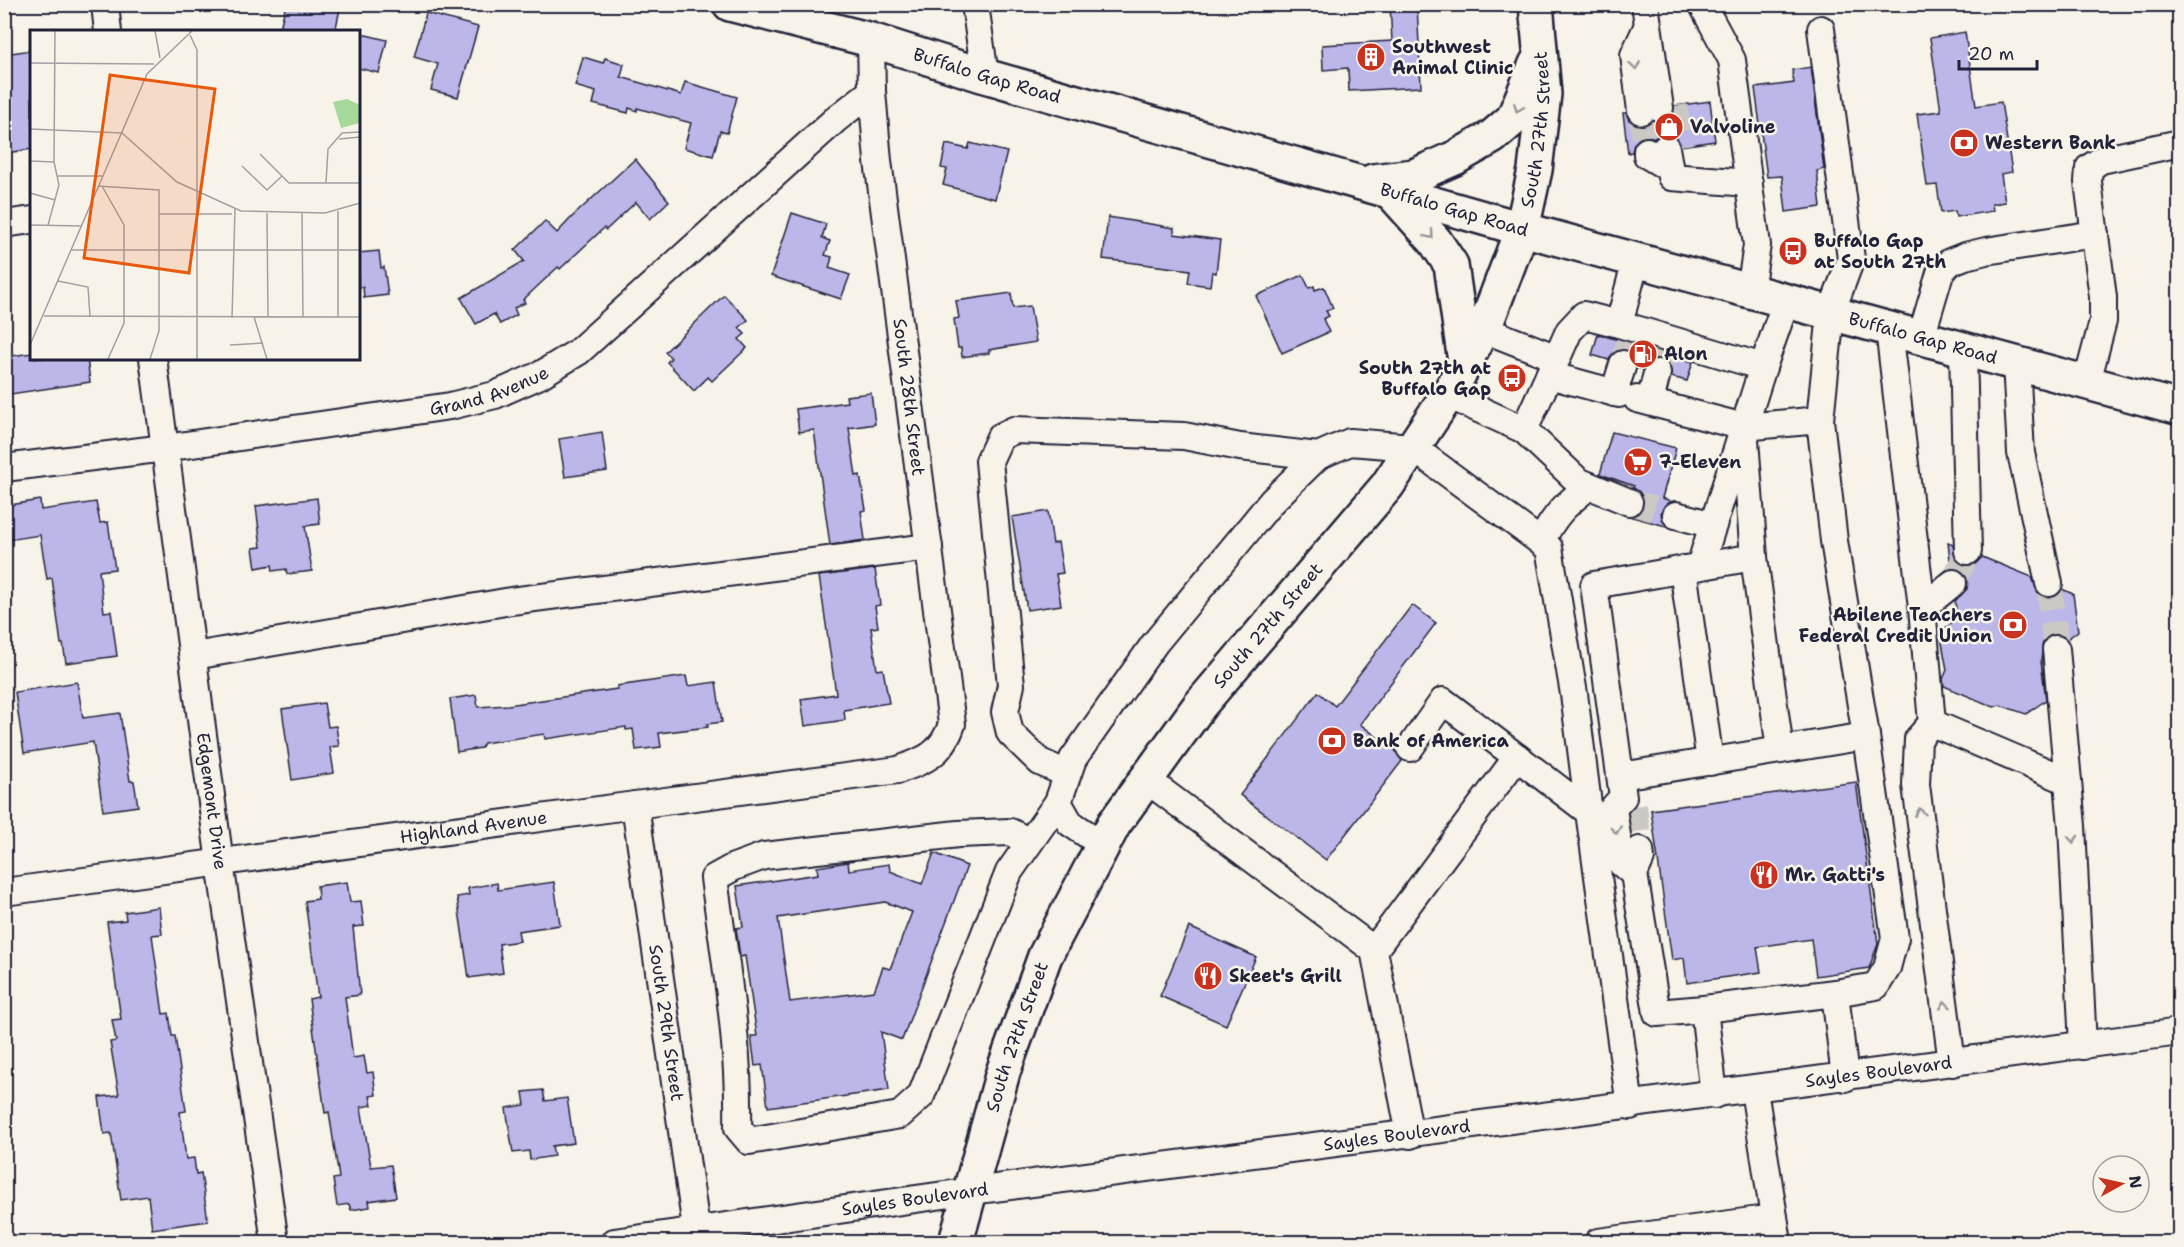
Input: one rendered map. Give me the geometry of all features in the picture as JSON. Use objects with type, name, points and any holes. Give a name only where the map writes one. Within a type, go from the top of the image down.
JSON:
[{"type":"main road","name":"Buffalo Gap Road","points":[[730,4],[872,40],[985,76],[1522,229],[2180,408]]},
{"type":"main road","name":"South 27th Street","points":[[956,1242],[972,1191],[1003,1072],[1044,956],[1114,824],[1200,705],[1387,486],[1448,395],[1493,307],[1522,229],[1534,170],[1544,94],[1536,4]]},
{"type":"main road","points":[[1376,187],[1414,176],[1455,158],[1492,137],[1513,119],[1540,54]]},
{"type":"main road","points":[[1376,187],[1435,241],[1451,265],[1466,363]]},
{"type":"street","points":[[105,4],[108,30]]},
{"type":"street","points":[[975,4],[985,76]]},
{"type":"street","points":[[1702,4],[1732,60],[1757,245],[1750,291]]},
{"type":"street","points":[[1647,14],[1666,50],[1658,108]]},
{"type":"street","points":[[1821,29],[1851,259],[1831,313],[1820,420],[1834,541],[1866,736],[1895,938],[1887,968],[1876,986],[1835,993],[1657,1013],[1637,862],[1621,863],[1613,808],[1626,793],[1710,762],[1866,736]]},
{"type":"street","name":"South 28th Street","points":[[872,40],[872,91],[878,161],[952,724],[947,740],[938,750]]},
{"type":"street","name":"Grand Avenue","points":[[4,468],[165,448],[450,406],[495,394],[540,375],[578,352],[835,120],[872,91]]},
{"type":"street","points":[[2087,382],[2103,321],[2103,297],[2088,182],[2089,168],[2101,160],[2180,143]]},
{"type":"street","points":[[1665,153],[1671,177],[1749,183]]},
{"type":"street","points":[[4,224],[30,220]]},
{"type":"street","points":[[1921,337],[1940,273],[1950,262],[1986,251],[2095,234]]},
{"type":"street","points":[[1628,329],[1636,260]]},
{"type":"street","points":[[1710,762],[1691,567],[1713,525],[1786,301]]},
{"type":"street","points":[[1524,430],[1569,331],[1584,315],[1763,368]]},
{"type":"street","points":[[1482,329],[1553,367],[1630,397],[1744,427],[1820,420]]},
{"type":"street","points":[[1889,329],[1922,608],[1932,723],[1918,738],[1916,785],[1952,1063]]},
{"type":"street","points":[[1963,349],[1968,551]]},
{"type":"street","name":"Edgemont Drive","points":[[153,360],[220,862],[275,1242]]},
{"type":"street","points":[[2016,363],[2021,453],[2049,584]]},
{"type":"street","points":[[1623,364],[1630,397]]},
{"type":"street","points":[[1630,397],[1657,373]]},
{"type":"street","points":[[1448,395],[1524,430],[1578,480],[1629,502]]},
{"type":"street","points":[[1744,427],[1754,557],[1780,750]]},
{"type":"street","points":[[1067,774],[1040,762],[1010,733],[1005,712],[1011,686],[989,461],[1000,437],[1014,430],[1184,436],[1240,447],[1318,456]]},
{"type":"street","points":[[1030,842],[1010,832],[958,834],[776,854],[744,863],[714,878],[733,1013],[739,1092],[738,1128],[749,1141],[900,1115],[921,1096],[1009,872],[1030,842],[1058,802],[1073,759],[1155,643],[1272,501],[1318,456],[1350,442],[1412,447],[1549,548],[1574,694],[1630,1106]]},
{"type":"street","points":[[1541,542],[1561,509],[1589,486]]},
{"type":"street","points":[[1676,515],[1713,525]]},
{"type":"street","points":[[194,656],[511,601],[929,547]]},
{"type":"street","points":[[1626,793],[1594,585],[1754,557]]},
{"type":"street","points":[[1922,608],[1953,583]]},
{"type":"street","points":[[2056,649],[2072,826],[2083,1046]]},
{"type":"street","points":[[1410,748],[1443,701],[1589,812]]},
{"type":"street","points":[[1932,723],[2068,781]]},
{"type":"street","name":"Highland Avenue","points":[[4,892],[898,770],[923,762],[938,750]]},
{"type":"street","points":[[1374,950],[1516,757]]},
{"type":"street","points":[[1148,780],[1374,950],[1410,1135]]},
{"type":"street","points":[[1058,802],[1070,823],[1103,845]]},
{"type":"street","name":"South 29th Street","points":[[635,805],[698,1237]]},
{"type":"street","points":[[1835,993],[1845,1078]]},
{"type":"street","points":[[1704,1009],[1714,1095]]},
{"type":"street","name":"Sayles Boulevard","points":[[614,1242],[698,1237],[972,1191],[1754,1090],[2180,1032]]},
{"type":"street","points":[[1598,1242],[1776,1230],[1754,1090]]},
{"type":"building","points":[[286,4],[334,4],[334,7],[340,9],[335,30],[280,30]]},
{"type":"building","name":"Southwest Animal Clinic","points":[[1390,4],[1417,4],[1421,87],[1349,91],[1348,68],[1323,70],[1322,45],[1392,41]]},
{"type":"building","points":[[426,13],[478,27],[458,97],[431,90],[438,64],[414,57]]},
{"type":"building","name":"Western Bank","points":[[1965,32],[1976,106],[2001,102],[2012,172],[2001,174],[2005,202],[1992,204],[1993,211],[1956,217],[1955,211],[1941,213],[1937,185],[1927,186],[1917,114],[1941,111],[1930,38]]},
{"type":"building","points":[[360,33],[387,40],[379,73],[360,68]]},
{"type":"building","points":[[30,50],[30,149],[7,153],[4,135],[4,54]]},
{"type":"building","points":[[583,57],[603,63],[605,58],[624,64],[621,77],[681,95],[685,82],[737,97],[727,133],[720,131],[713,156],[684,148],[691,123],[637,108],[637,111],[629,108],[628,113],[593,104],[596,92],[575,86]]},
{"type":"building","points":[[1811,67],[1824,169],[1817,171],[1821,207],[1786,212],[1782,176],[1767,177],[1755,88],[1794,83],[1792,70]]},
{"type":"building","name":"Valvoline","points":[[1710,101],[1715,141],[1681,146],[1672,134],[1664,133],[1655,138],[1648,136],[1640,138],[1634,144],[1632,152],[1628,153],[1623,113],[1626,113],[1635,125],[1643,126],[1652,120],[1662,123],[1669,120],[1674,114],[1675,106]]},
{"type":"building","points":[[970,143],[1007,152],[995,199],[943,185],[947,169],[941,168],[946,144],[968,149]]},
{"type":"building","points":[[635,159],[669,201],[650,219],[636,202],[560,269],[558,267],[523,300],[525,303],[514,308],[517,315],[500,324],[494,314],[476,324],[461,298],[524,261],[515,250],[545,221],[557,233]]},
{"type":"building","points":[[792,213],[826,224],[822,238],[830,241],[825,255],[832,257],[829,268],[850,275],[841,299],[771,276]]},
{"type":"building","points":[[1108,217],[1174,228],[1174,234],[1220,240],[1216,273],[1212,272],[1210,286],[1188,283],[1190,270],[1103,259]]},
{"type":"building","points":[[379,251],[388,295],[364,298],[363,287],[360,287],[360,253]]},
{"type":"building","points":[[1303,275],[1309,288],[1314,286],[1315,290],[1324,287],[1333,308],[1326,311],[1329,316],[1323,319],[1329,332],[1282,353],[1256,296]]},
{"type":"building","points":[[1011,293],[1013,308],[1030,306],[1036,342],[962,357],[961,348],[958,348],[954,319],[959,318],[956,301]]},
{"type":"building","points":[[724,295],[748,320],[739,328],[745,334],[739,339],[747,348],[712,381],[708,377],[694,391],[667,362],[671,358],[665,352]]},
{"type":"building","points":[[1598,334],[1693,362],[1687,381],[1671,377],[1671,368],[1661,359],[1652,359],[1643,369],[1637,368],[1634,354],[1627,350],[1613,353],[1609,360],[1592,355]]},
{"type":"building","points":[[30,353],[30,360],[87,360],[90,382],[4,395],[4,357]]},
{"type":"building","points":[[871,393],[875,424],[849,428],[856,476],[860,475],[866,510],[861,511],[865,540],[830,545],[814,430],[799,432],[796,409],[847,402],[846,396]]},
{"type":"building","points":[[602,432],[607,471],[565,477],[559,439]]},
{"type":"building","name":"7-Eleven","points":[[1612,432],[1676,448],[1662,498],[1671,501],[1661,512],[1666,526],[1632,517],[1643,507],[1644,499],[1641,493],[1633,488],[1634,486],[1600,474]]},
{"type":"building","points":[[317,498],[320,524],[305,526],[312,571],[287,574],[286,569],[273,571],[272,565],[256,568],[253,548],[261,547],[256,506]]},
{"type":"building","points":[[40,500],[41,510],[96,502],[100,523],[108,522],[115,569],[99,571],[104,612],[111,611],[117,656],[66,663],[63,644],[61,644],[52,578],[47,579],[40,535],[7,540],[4,506]]},
{"type":"building","points":[[1048,511],[1053,544],[1058,542],[1063,573],[1056,574],[1061,605],[1027,610],[1012,517]]},
{"type":"building","name":"Abilene Teachers Federal Credit Union","points":[[1948,543],[1953,545],[1955,558],[1961,564],[1968,566],[1975,564],[1982,557],[2032,577],[2038,593],[2044,597],[2053,597],[2062,589],[2073,594],[2078,631],[2067,639],[2062,635],[2054,634],[2048,636],[2043,642],[2041,661],[2046,700],[2026,714],[2000,705],[1994,707],[1944,686],[1943,679],[1947,670],[1940,632],[1957,619],[1955,601],[1967,589],[1968,581],[1959,569],[1951,568]]},
{"type":"building","points":[[875,569],[880,605],[875,606],[878,627],[871,628],[877,670],[883,669],[889,703],[844,710],[845,720],[805,726],[801,699],[836,694],[819,576]]},
{"type":"building","name":"Bank of America","points":[[1412,605],[1436,623],[1360,724],[1396,751],[1402,761],[1326,860],[1240,795],[1318,692],[1335,706]]},
{"type":"building","points":[[686,676],[688,686],[716,682],[722,722],[707,724],[708,727],[659,733],[661,747],[636,750],[633,729],[626,730],[626,727],[545,739],[544,734],[484,743],[481,748],[457,752],[450,699],[476,695],[478,707],[508,705]]},
{"type":"building","points":[[77,682],[83,718],[120,713],[130,781],[134,781],[138,806],[103,811],[93,742],[24,753],[15,692]]},
{"type":"building","points":[[324,703],[328,727],[336,726],[339,746],[330,747],[334,773],[292,780],[282,709]]},
{"type":"building","name":"Mr. Gatti's","points":[[1856,782],[1878,944],[1869,968],[1816,976],[1811,939],[1757,947],[1761,972],[1687,983],[1684,958],[1672,960],[1651,810]]},
{"type":"building","points":[[934,853],[967,866],[902,1040],[881,1032],[889,1090],[768,1107],[762,1065],[755,1066],[751,1036],[757,1036],[745,956],[740,957],[736,928],[743,927],[737,886],[818,874],[817,867],[848,862],[849,870],[889,864],[890,871],[922,884]],"holes":[[[885,902],[912,912],[890,969],[883,967],[874,991],[790,1002],[778,918]]]},
{"type":"building","points":[[347,882],[350,902],[361,901],[364,926],[353,927],[360,995],[345,997],[353,1058],[364,1056],[367,1073],[373,1072],[376,1095],[370,1096],[372,1105],[361,1107],[371,1167],[391,1165],[396,1197],[369,1201],[370,1207],[351,1210],[349,1204],[337,1206],[333,1179],[339,1178],[329,1112],[325,1113],[309,999],[318,997],[305,901],[318,899],[317,886]]},
{"type":"building","points":[[554,882],[560,925],[518,931],[520,941],[499,944],[503,973],[469,978],[457,897],[469,895],[468,888],[497,883],[498,890]]},
{"type":"building","points":[[159,907],[162,934],[152,935],[163,1014],[169,1013],[172,1036],[175,1036],[186,1111],[180,1112],[186,1159],[194,1158],[196,1174],[201,1173],[208,1221],[152,1229],[148,1196],[121,1200],[111,1133],[104,1134],[99,1097],[119,1095],[110,1042],[116,1041],[112,1020],[121,1019],[107,922],[126,920],[125,912]]},
{"type":"building","name":"Skeet's Grill","points":[[1189,927],[1256,957],[1226,1025],[1160,996]]},
{"type":"building","points":[[543,1090],[545,1101],[567,1098],[574,1143],[552,1146],[554,1156],[530,1160],[529,1151],[513,1153],[506,1108],[525,1105],[523,1092]]},
{"type":"tunnel","points":[[1674,106],[1680,146]]},
{"type":"tunnel","points":[[1641,111],[1647,151]]},
{"type":"tunnel","points":[[1623,364],[1631,335]]},
{"type":"tunnel","points":[[1657,373],[1665,345]]},
{"type":"tunnel","points":[[1629,502],[1676,515]]},
{"type":"tunnel","points":[[1953,583],[1968,551]]},
{"type":"tunnel","points":[[2049,583],[2056,649]]},
{"type":"tunnel","points":[[1634,806],[1640,850]]},
{"type":"place","name":"Southwest Animal Clinic","points":[[1371,57]]},
{"type":"place","name":"Valvoline","points":[[1669,127]]},
{"type":"place","name":"Western Bank","points":[[1964,143]]},
{"type":"place","name":"Buffalo Gap at South 27th","points":[[1793,251]]},
{"type":"place","name":"Alon","points":[[1643,354]]},
{"type":"place","name":"South 27th at Buffalo Gap","points":[[1512,378]]},
{"type":"place","name":"7-Eleven","points":[[1638,462]]},
{"type":"place","name":"Abilene Teachers Federal Credit Union","points":[[2013,625]]},
{"type":"place","name":"Bank of America","points":[[1332,741]]},
{"type":"place","name":"Mr. Gatti's","points":[[1764,875]]},
{"type":"place","name":"Skeet's Grill","points":[[1208,976]]}]
